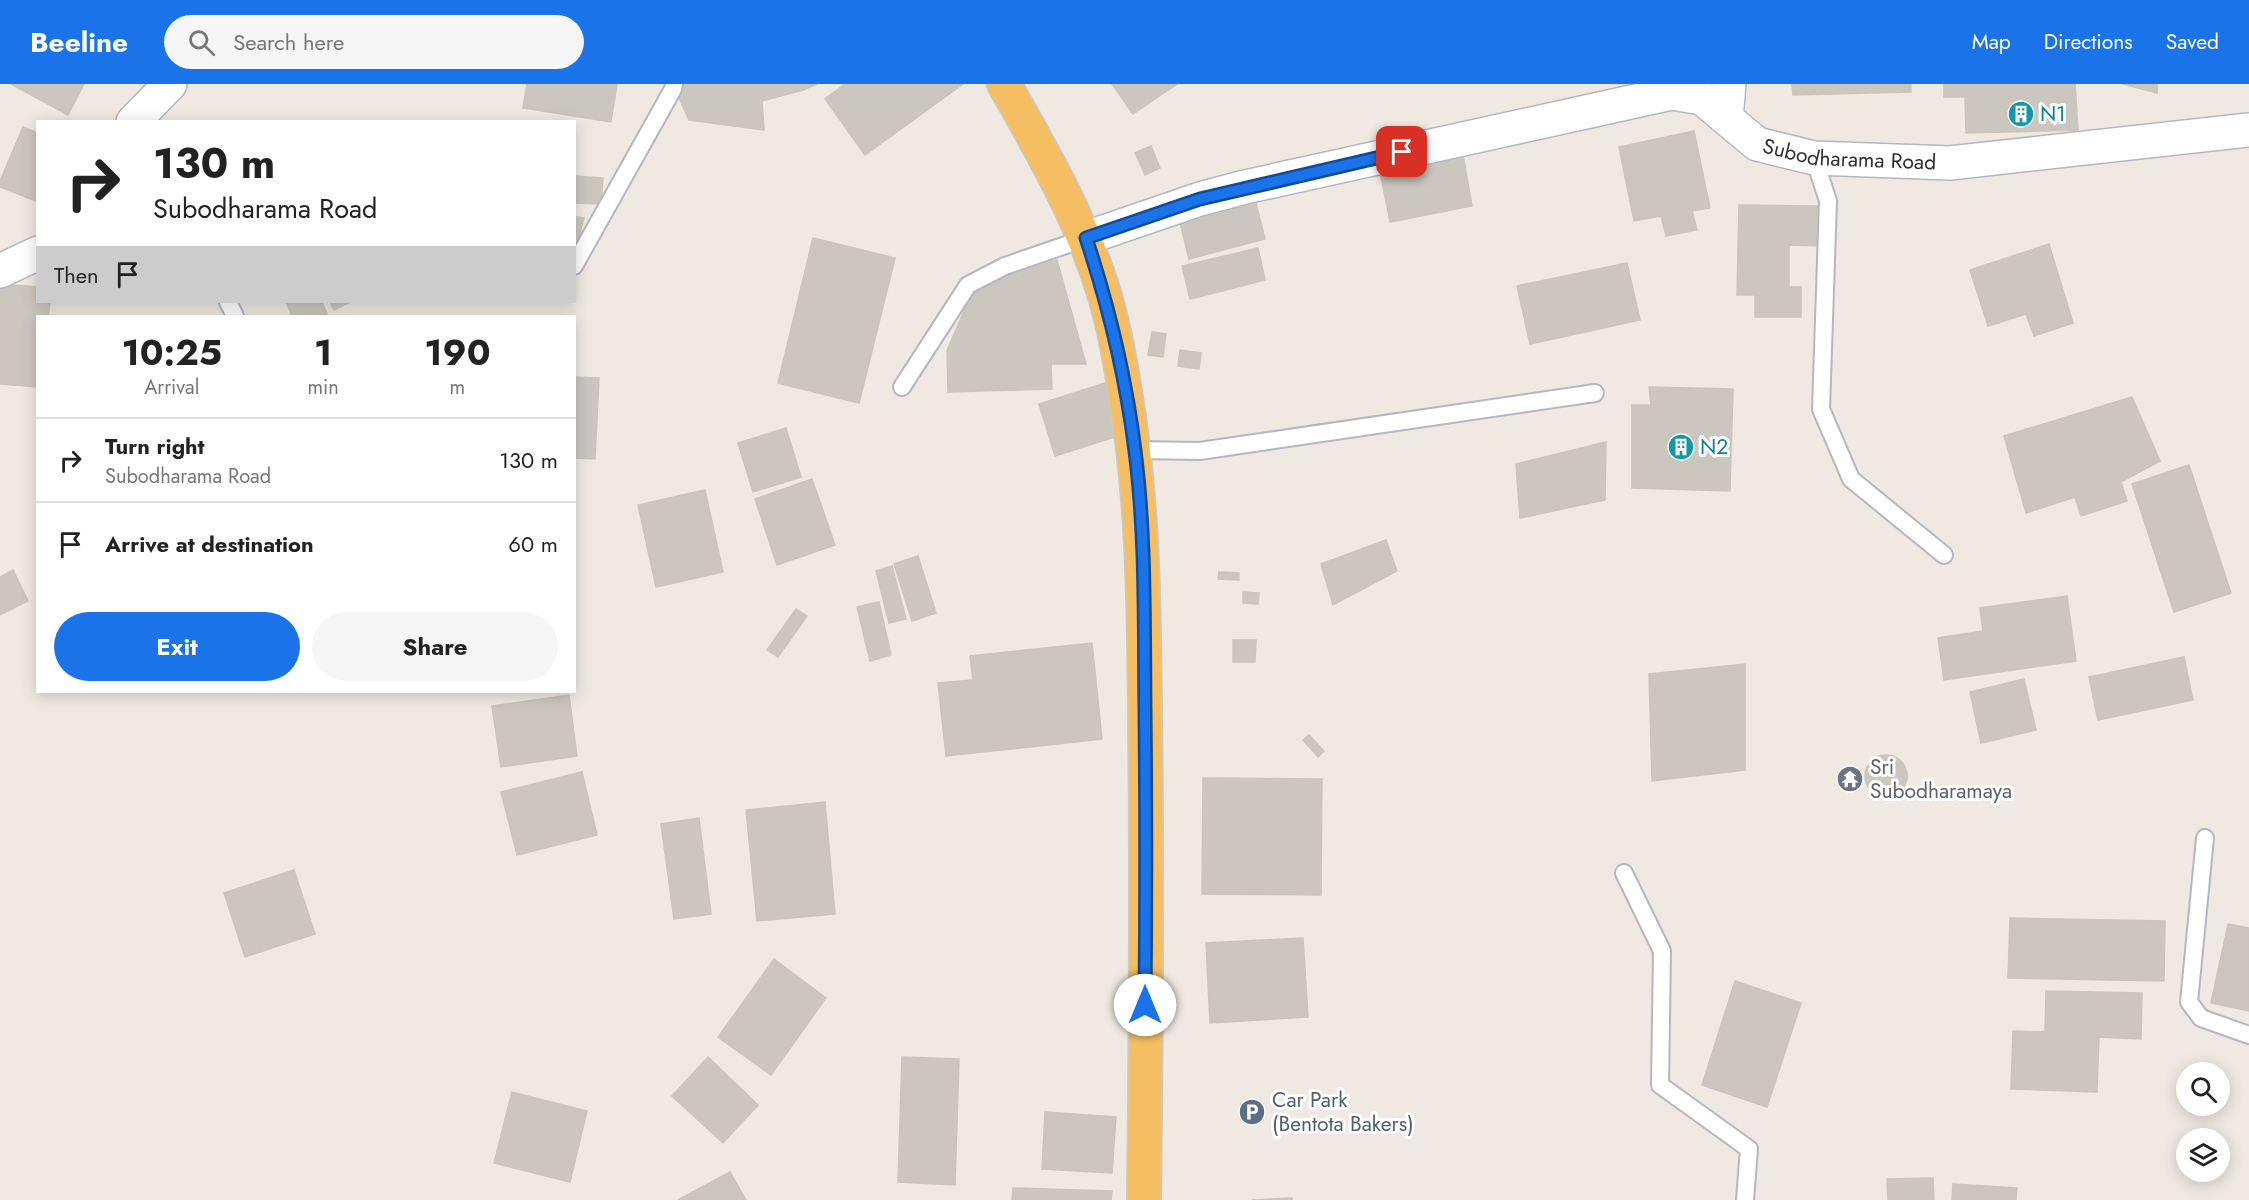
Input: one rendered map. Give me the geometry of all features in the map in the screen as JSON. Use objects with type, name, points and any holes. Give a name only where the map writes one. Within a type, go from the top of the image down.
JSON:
[{"type":"highway","points":[[1004,84],[1065,192],[1086,238],[1105,293],[1119,355],[1135,450],[1141,527],[1145,709],[1144,1200]]},
{"type":"street","points":[[135,120],[170,84]]},
{"type":"street","points":[[1726,118],[1729,84]]},
{"type":"street","name":"Subodharama Road","points":[[1086,238],[1200,199],[1245,187],[1672,93],[1702,98],[1757,144],[1814,158],[1950,163],[2249,130]]},
{"type":"street","points":[[0,271],[36,253]]},
{"type":"lane","points":[[576,262],[674,89],[674,84]]},
{"type":"lane","points":[[1814,158],[1828,201],[1821,409],[1851,479],[1944,555]]},
{"type":"lane","points":[[902,387],[968,285],[1005,266],[1086,238]]},
{"type":"lane","points":[[1135,450],[1200,451],[1595,393]]},
{"type":"lane","points":[[2205,838],[2189,1002],[2201,1018],[2249,1035]]},
{"type":"lane","points":[[1624,873],[1662,951],[1660,1085],[1749,1149],[1745,1200]]},
{"type":"building","points":[[11,84],[84,84],[68,115]]},
{"type":"building","points":[[527,84],[617,84],[611,122],[523,108]]},
{"type":"building","points":[[679,84],[817,84],[762,101],[764,130],[689,120],[679,98]]},
{"type":"building","points":[[845,84],[963,84],[865,155],[825,99]]},
{"type":"building","points":[[1112,84],[1177,84],[1133,114]]},
{"type":"building","points":[[1792,84],[1911,84],[1911,92],[1793,95]]},
{"type":"building","name":"N1","points":[[1944,84],[2075,84],[2078,130],[1966,133],[1965,97],[1944,97]]},
{"type":"building","points":[[2123,84],[2157,84],[2157,93]]},
{"type":"building","points":[[23,127],[36,132],[36,201],[0,187],[0,181]]},
{"type":"building","points":[[1694,131],[1710,208],[1692,211],[1697,230],[1666,236],[1661,216],[1634,221],[1619,147]]},
{"type":"building","points":[[1151,146],[1160,168],[1145,175],[1135,153]]},
{"type":"building","points":[[1463,155],[1472,206],[1390,222],[1380,171]]},
{"type":"building","points":[[576,176],[603,178],[601,204],[576,203]]},
{"type":"building","points":[[1254,195],[1265,239],[1189,259],[1178,214]]},
{"type":"building","points":[[1739,205],[1822,206],[1822,246],[1789,245],[1789,287],[1801,287],[1801,317],[1755,317],[1755,295],[1737,295]]},
{"type":"building","points":[[576,216],[584,218],[576,248]]},
{"type":"building","points":[[813,238],[895,258],[859,403],[778,383]]},
{"type":"building","points":[[2049,244],[2073,323],[2034,336],[2026,314],[1988,326],[1970,270]]},
{"type":"building","points":[[1258,248],[1265,280],[1190,299],[1182,266]]},
{"type":"building","points":[[1057,260],[1086,364],[1051,364],[1052,389],[948,392],[947,351],[971,294],[1005,275]]},
{"type":"building","points":[[1627,263],[1640,320],[1530,344],[1517,286]]},
{"type":"building","points":[[0,284],[36,287],[36,303],[50,303],[48,315],[36,315],[36,387],[0,384]]},
{"type":"building","points":[[286,303],[322,303],[328,315],[292,315]]},
{"type":"building","points":[[330,303],[348,303],[334,310]]},
{"type":"building","points":[[1152,332],[1166,334],[1163,357],[1148,355]]},
{"type":"building","points":[[1180,350],[1201,353],[1199,369],[1178,366]]},
{"type":"building","points":[[576,377],[599,378],[595,459],[576,458]]},
{"type":"building","points":[[1105,383],[1121,435],[1055,456],[1039,404]]},
{"type":"building","name":"N2","points":[[1649,387],[1733,389],[1730,491],[1632,488],[1632,405],[1651,405]]},
{"type":"building","points":[[2132,397],[2160,461],[2121,482],[2127,501],[2081,516],[2075,497],[2026,513],[2004,436]]},
{"type":"building","points":[[786,428],[801,477],[753,492],[738,443]]},
{"type":"building","points":[[1606,442],[1605,500],[1520,518],[1516,464]]},
{"type":"building","points":[[2189,465],[2231,593],[2174,612],[2132,484]]},
{"type":"building","points":[[812,479],[835,545],[777,565],[755,499]]},
{"type":"building","points":[[705,490],[723,572],[656,587],[638,505]]},
{"type":"building","points":[[1386,540],[1397,571],[1333,605],[1321,564]]},
{"type":"building","points":[[918,556],[936,613],[912,621],[894,564]]},
{"type":"building","points":[[892,566],[906,619],[889,623],[876,571]]},
{"type":"building","points":[[13,570],[28,601],[0,615],[0,577]]},
{"type":"building","points":[[1219,572],[1239,573],[1239,580],[1218,579]]},
{"type":"building","points":[[1243,592],[1259,593],[1258,604],[1243,603]]},
{"type":"building","points":[[2067,596],[2076,661],[1944,680],[1938,638],[1983,631],[1980,608]]},
{"type":"building","points":[[879,602],[891,655],[870,661],[857,607]]},
{"type":"building","points":[[796,609],[807,616],[778,657],[767,650]]},
{"type":"building","points":[[1233,640],[1256,640],[1255,662],[1233,662]]},
{"type":"building","points":[[1092,643],[1102,739],[946,756],[938,683],[973,680],[970,656]]},
{"type":"building","points":[[2184,657],[2193,700],[2098,720],[2089,677]]},
{"type":"building","points":[[1745,664],[1745,770],[1652,781],[1649,674]]},
{"type":"building","points":[[2024,679],[2036,730],[1981,743],[1970,692]]},
{"type":"building","points":[[569,695],[577,756],[501,767],[492,706]]},
{"type":"building","points":[[1309,735],[1324,751],[1318,757],[1303,740]]},
{"type":"building","points":[[1886,755],[1894,756],[1901,761],[1906,768],[1906,784],[1901,791],[1894,796],[1886,797],[1878,796],[1871,791],[1866,784],[1865,776],[1866,768],[1871,761],[1878,756]]},
{"type":"building","points":[[582,772],[597,835],[517,855],[501,792]]},
{"type":"building","points":[[1203,778],[1322,779],[1321,895],[1202,894]]},
{"type":"building","points":[[825,802],[835,914],[757,921],[746,810]]},
{"type":"building","points":[[699,818],[711,914],[674,919],[661,824]]},
{"type":"building","points":[[294,870],[315,934],[245,957],[224,893]]},
{"type":"building","points":[[2010,918],[2165,921],[2164,981],[2008,978]]},
{"type":"building","points":[[2228,924],[2249,928],[2249,1011],[2211,1003]]},
{"type":"building","points":[[1303,938],[1308,1017],[1210,1023],[1206,943]]},
{"type":"building","points":[[774,959],[826,998],[771,1075],[718,1037]]},
{"type":"building","points":[[1735,981],[1801,1003],[1767,1107],[1702,1085]]},
{"type":"building","points":[[2046,991],[2142,993],[2141,1039],[2099,1037],[2097,1092],[2011,1089],[2013,1031],[2045,1032]]},
{"type":"building","points":[[708,1057],[758,1105],[723,1143],[672,1096]]},
{"type":"building","points":[[902,1057],[959,1059],[955,1185],[898,1182]]},
{"type":"building","points":[[512,1092],[587,1111],[570,1182],[494,1163]]},
{"type":"building","points":[[1045,1112],[1116,1117],[1112,1173],[1042,1169]]},
{"type":"building","points":[[730,1172],[746,1200],[678,1200]]},
{"type":"building","points":[[1933,1178],[1934,1200],[1888,1200],[1887,1179]]},
{"type":"building","points":[[1953,1184],[2017,1188],[2016,1200],[1952,1200]]},
{"type":"building","points":[[1013,1188],[1112,1191],[1111,1200],[1012,1200]]},
{"type":"building","points":[[1292,1198],[1292,1200],[1252,1200]]},
{"type":"place","name":"N1","points":[[2021,114]]},
{"type":"place","name":"N2","points":[[1681,447]]},
{"type":"place","name":"Sri Subodharamaya","points":[[1850,779]]},
{"type":"place","name":"Car Park (Bentota Bakers)","points":[[1252,1112]]},
{"type":"route","points":[[1145,1005],[1146,790],[1141,527],[1135,450],[1119,355],[1105,293],[1086,238],[1200,199],[1402,152]]}]
